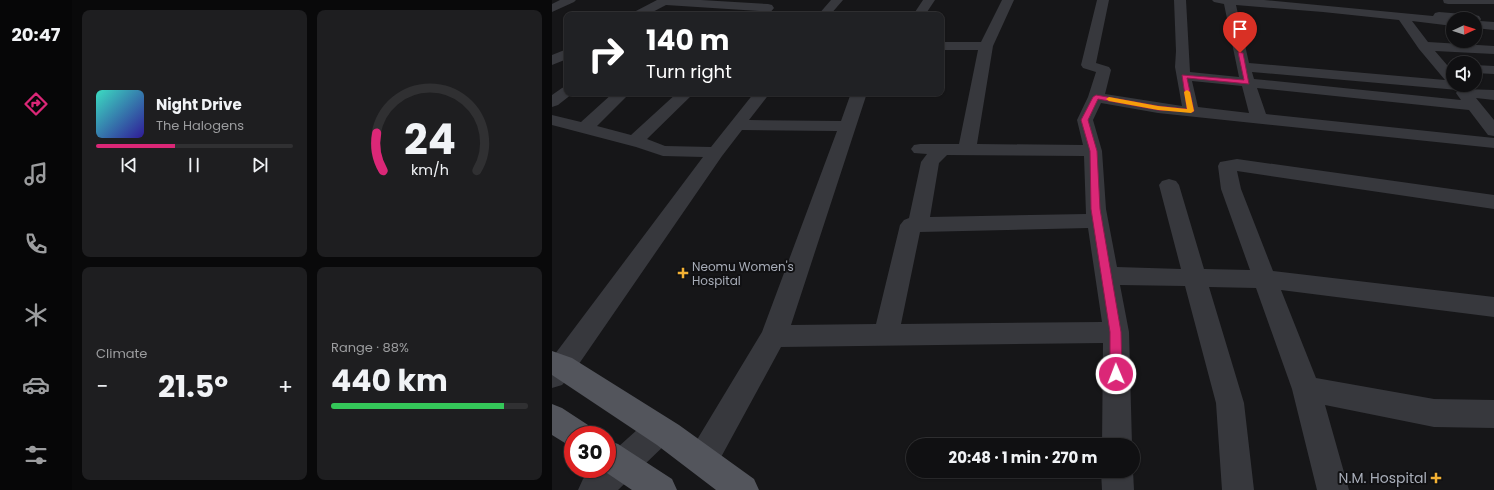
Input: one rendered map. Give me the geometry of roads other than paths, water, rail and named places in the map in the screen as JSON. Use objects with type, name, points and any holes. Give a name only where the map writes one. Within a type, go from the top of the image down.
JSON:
[{"type":"main road","points":[[555,368],[659,430],[703,459],[744,490]]},
{"type":"main road","points":[[552,418],[564,426]]},
{"type":"main road","points":[[616,461],[661,490]]},
{"type":"street","points":[[552,8],[570,0]]},
{"type":"street","points":[[827,12],[837,0]]},
{"type":"street","points":[[921,12],[929,0]]},
{"type":"street","points":[[967,150],[986,46],[999,28],[1008,0]]},
{"type":"street","points":[[1103,0],[1088,65],[1104,70],[1096,97],[1085,120],[1093,151],[1097,221],[1116,332],[1117,438]]},
{"type":"street","points":[[1180,0],[1183,51],[1182,67],[1191,111]]},
{"type":"street","points":[[1259,118],[1247,83],[1224,0],[1446,21]]},
{"type":"street","points":[[1271,0],[1366,4],[1446,16]]},
{"type":"street","points":[[1447,0],[1494,1]]},
{"type":"street","points":[[1447,0],[1466,12]]},
{"type":"street","points":[[644,12],[664,1],[768,8],[765,12]]},
{"type":"street","points":[[1403,17],[1424,46],[1446,66]]},
{"type":"street","points":[[564,46],[552,62],[564,64]]},
{"type":"street","points":[[944,46],[986,46]]},
{"type":"street","points":[[1424,46],[1494,50]]},
{"type":"street","points":[[1243,67],[1446,88]]},
{"type":"street","points":[[1482,69],[1494,70]]},
{"type":"street","points":[[1184,76],[1247,83],[1446,90]]},
{"type":"street","points":[[1463,92],[1494,133]]},
{"type":"street","points":[[1474,92],[1494,95]]},
{"type":"street","points":[[552,102],[564,93]]},
{"type":"street","points":[[584,128],[619,96]]},
{"type":"street","points":[[635,141],[683,96]]},
{"type":"street","points":[[555,368],[716,152],[760,96]]},
{"type":"street","points":[[703,459],[774,336],[858,96]]},
{"type":"street","points":[[1096,97],[1158,108],[1259,118],[1494,133]]},
{"type":"street","points":[[552,120],[664,150],[716,152]]},
{"type":"street","points":[[737,125],[847,126]]},
{"type":"street","points":[[920,148],[1093,151]]},
{"type":"street","points":[[918,226],[930,162],[942,149]]},
{"type":"street","points":[[1333,490],[1306,390],[1231,189],[1227,166],[1237,165],[1494,202]]},
{"type":"street","points":[[1169,185],[1230,403],[1238,490]]},
{"type":"street","points":[[886,334],[911,226],[1097,221]]},
{"type":"street","points":[[1106,276],[1265,280],[1494,308]]},
{"type":"street","points":[[774,336],[1116,332]]},
{"type":"street","points":[[1306,390],[1434,413],[1494,414]]},
{"type":"street","points":[[616,459],[659,430]]},
{"type":"street","points":[[594,490],[602,478]]},
{"type":"street","points":[[1118,478],[1118,490]]},
{"type":"place","name":"Neomu Women's Hospital","points":[[683,273]]},
{"type":"place","name":"N.M. Hospital","points":[[1436,478]]}]
